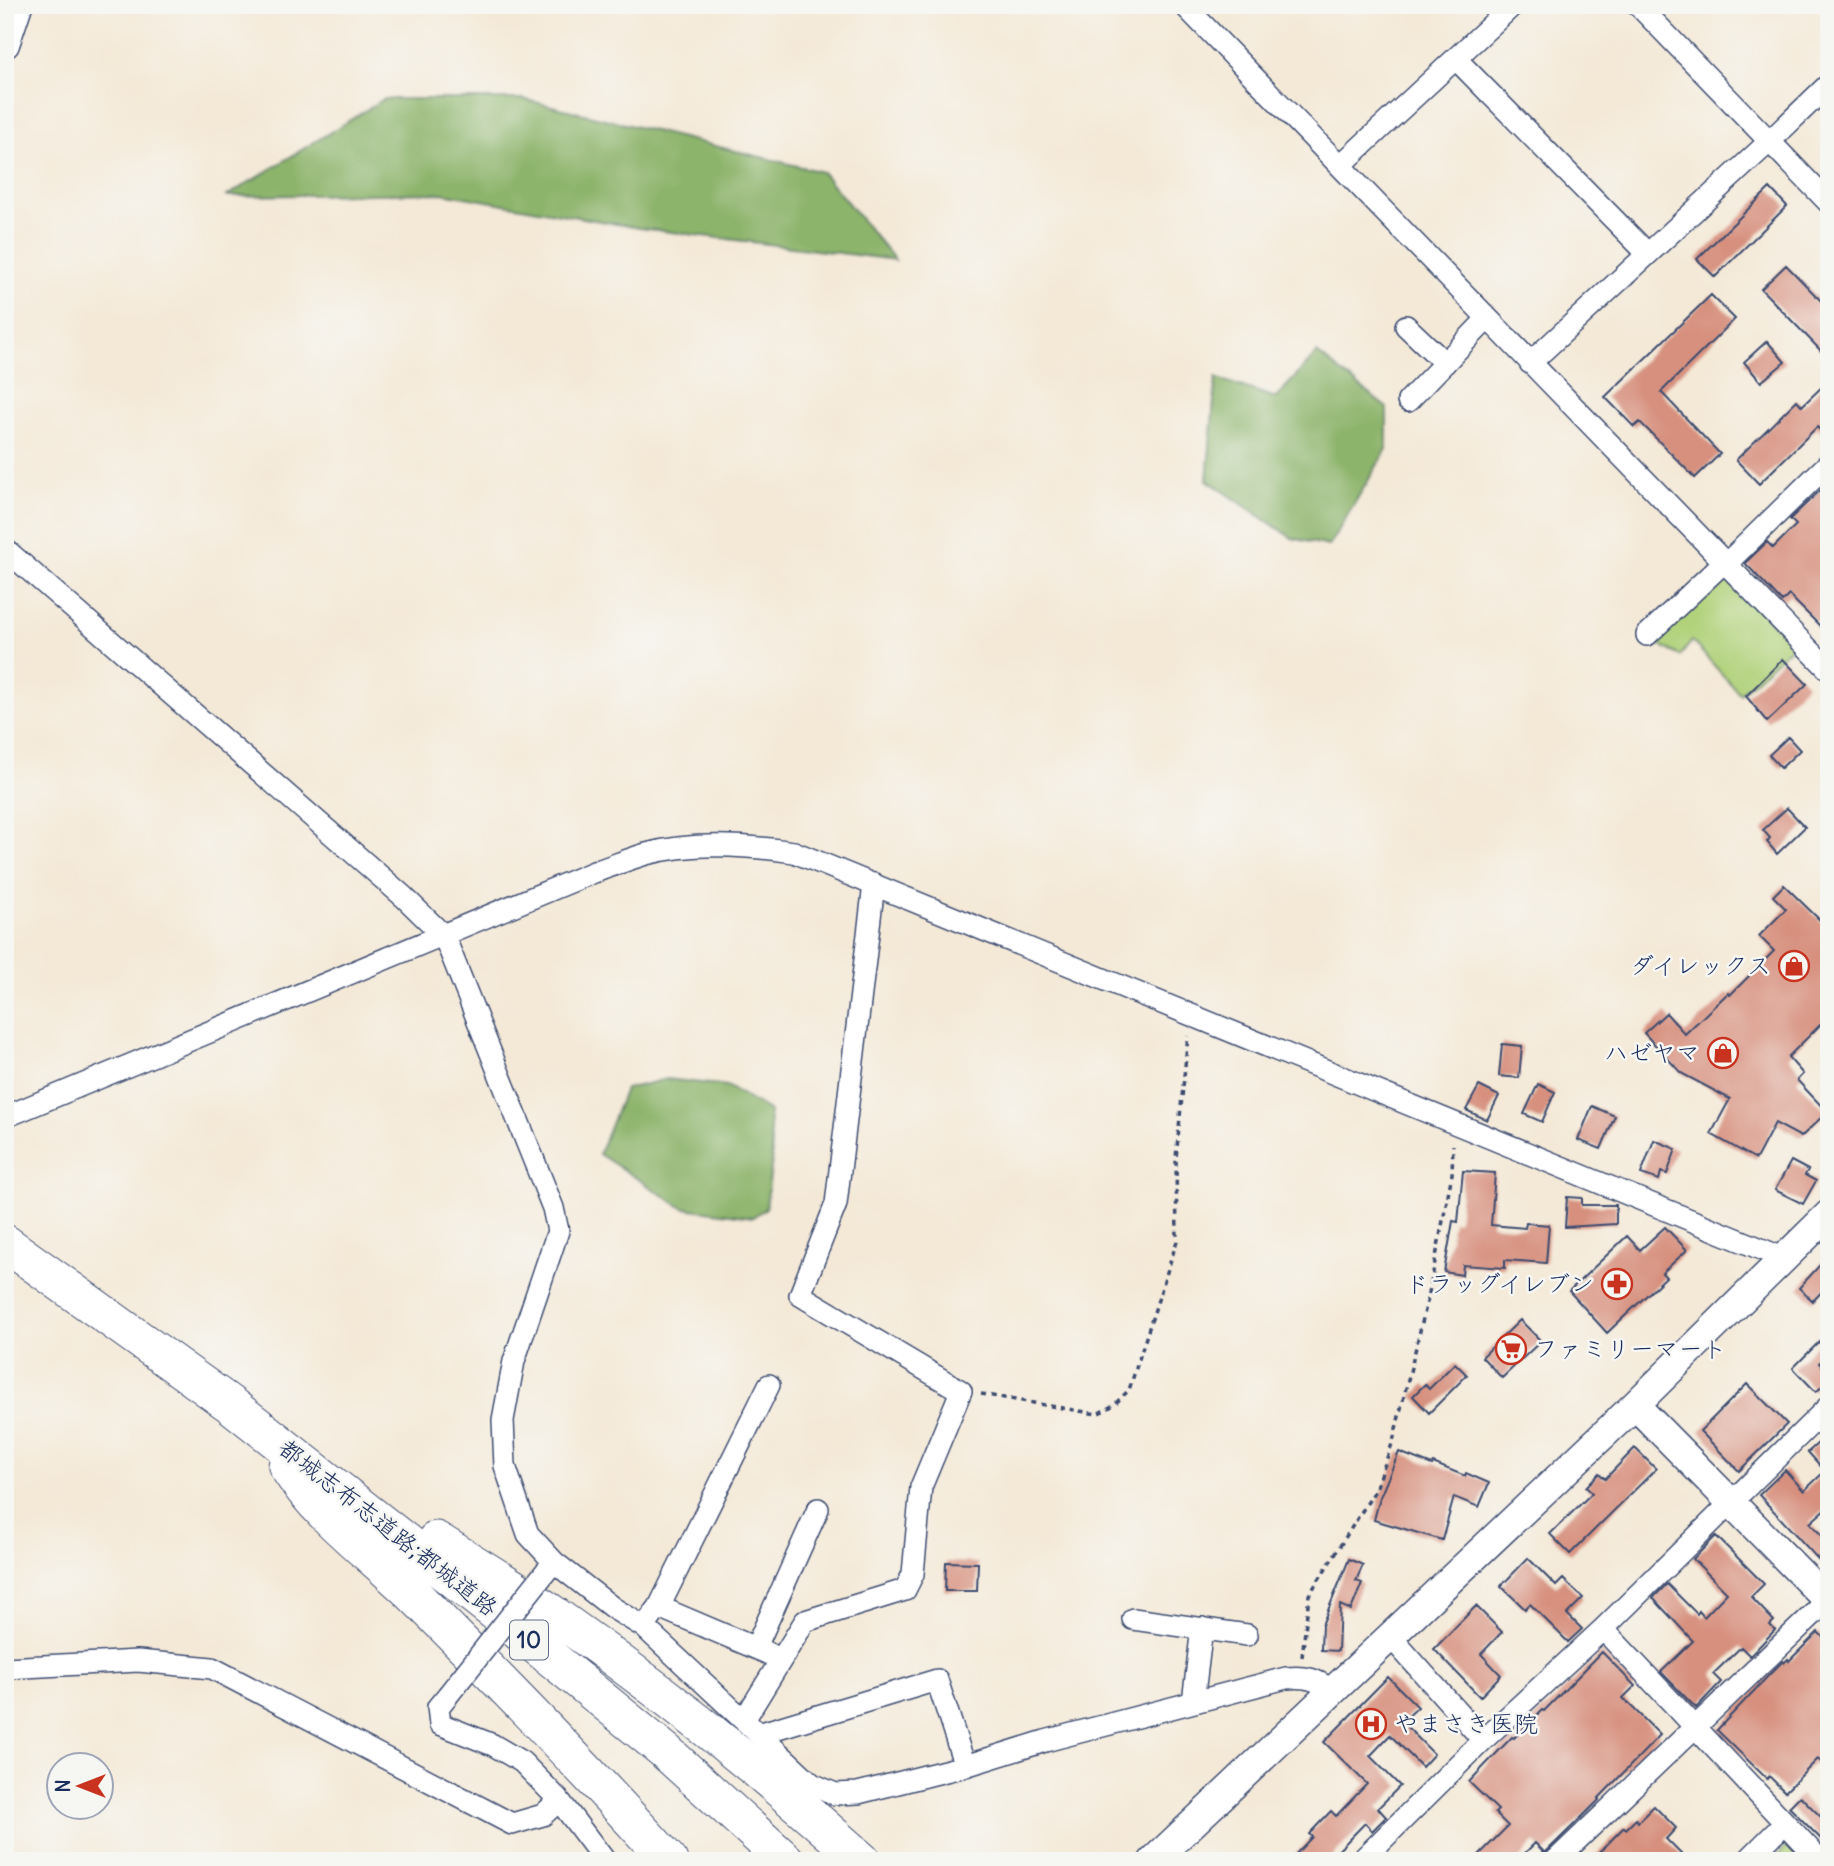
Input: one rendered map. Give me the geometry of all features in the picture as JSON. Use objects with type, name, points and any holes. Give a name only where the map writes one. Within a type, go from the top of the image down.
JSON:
[{"type":"highway","name":"都城志布志道路;都城道路","points":[[5,1243],[264,1430],[598,1694],[786,1861]]},
{"type":"highway","points":[[264,1430],[295,1479],[336,1526],[402,1584],[512,1693],[670,1861]]},
{"type":"highway","points":[[264,1430],[552,1613],[752,1764],[862,1861]]},
{"type":"street","points":[[5,44],[18,5]]},
{"type":"street","points":[[1184,5],[1829,670]]},
{"type":"street","points":[[1341,165],[1513,5]]},
{"type":"street","points":[[1638,5],[1829,204]]},
{"type":"street","points":[[1456,59],[1648,254]]},
{"type":"street","points":[[1530,363],[1829,84]]},
{"type":"street","points":[[1408,401],[1487,318]]},
{"type":"street","points":[[1406,326],[1445,363]]},
{"type":"street","points":[[1647,635],[1829,463]]},
{"type":"street","points":[[5,549],[394,888],[444,936],[553,1208],[558,1231],[514,1361],[503,1420],[505,1466],[528,1534],[551,1566],[644,1627],[812,1784],[835,1794],[858,1793],[965,1766],[1045,1741],[1286,1678],[1317,1680],[1332,1690]]},
{"type":"street","points":[[5,1117],[594,872],[649,853],[696,846],[756,846],[794,852],[874,884],[1783,1258]]},
{"type":"street","points":[[751,1727],[781,1659],[805,1621],[905,1590],[914,1574],[921,1487],[961,1391],[800,1295],[836,1204],[874,884]]},
{"type":"street","points":[[1153,1861],[1635,1405],[1829,1214]]},
{"type":"street","points":[[644,1627],[659,1607],[769,1385]]},
{"type":"street","points":[[1555,1861],[1828,1600],[1635,1405]]},
{"type":"street","points":[[1370,1858],[1483,1740],[1603,1629],[1829,1406]]},
{"type":"street","points":[[756,1647],[818,1509]]},
{"type":"street","points":[[551,1566],[438,1707],[440,1724],[493,1745],[522,1762],[559,1800],[604,1861]]},
{"type":"street","points":[[659,1607],[781,1659]]},
{"type":"street","points":[[1133,1619],[1247,1635]]},
{"type":"street","points":[[1193,1702],[1202,1628]]},
{"type":"street","points":[[1603,1629],[1821,1861]]},
{"type":"street","points":[[1390,1636],[1483,1740]]},
{"type":"street","points":[[5,1668],[138,1661],[212,1668],[512,1824],[543,1815],[559,1800]]},
{"type":"street","points":[[751,1727],[937,1680],[965,1766]]},
{"type":"street","points":[[1746,1861],[1785,1823]]},
{"type":"path","points":[[961,1391],[1097,1414],[1114,1405],[1129,1390],[1177,1241],[1176,1158],[1190,1015]]},
{"type":"path","points":[[1300,1677],[1309,1595],[1376,1489],[1393,1441],[1428,1298],[1448,1199],[1454,1124]]},
{"type":"green space","points":[[384,99],[523,99],[822,172],[895,260],[639,228],[442,193],[227,196]]},
{"type":"green space","points":[[1317,353],[1387,408],[1387,449],[1329,546],[1292,538],[1207,480],[1216,378],[1276,398]]},
{"type":"green space","points":[[1725,571],[1793,645],[1740,694],[1692,641],[1680,656],[1650,640]]},
{"type":"green space","points":[[667,1079],[727,1086],[769,1111],[772,1159],[766,1208],[753,1217],[683,1208],[599,1154],[625,1089]]},
{"type":"green space","points":[[1792,1841],[1811,1861],[1772,1861]]},
{"type":"building","points":[[1770,188],[1787,206],[1715,277],[1697,259]]},
{"type":"building","points":[[1786,265],[1829,309],[1829,359],[1761,289]]},
{"type":"building","points":[[1711,295],[1735,319],[1661,392],[1720,454],[1695,478],[1640,422],[1634,427],[1605,397]]},
{"type":"building","points":[[1767,341],[1785,362],[1761,382],[1744,362]]},
{"type":"building","points":[[1829,380],[1829,439],[1817,427],[1759,484],[1736,460],[1797,400],[1802,406]]},
{"type":"building","points":[[1829,482],[1829,635],[1789,595],[1782,602],[1745,563],[1767,542],[1773,548],[1796,525],[1790,519]]},
{"type":"building","points":[[1783,659],[1807,684],[1767,722],[1746,696]]},
{"type":"building","points":[[1788,737],[1800,750],[1781,768],[1769,755]]},
{"type":"building","points":[[1787,808],[1805,827],[1777,854],[1767,842],[1770,838],[1763,830]]},
{"type":"building","points":[[1784,885],[1829,929],[1829,1016],[1788,1057],[1803,1074],[1797,1080],[1827,1112],[1801,1137],[1775,1123],[1756,1159],[1711,1134],[1730,1099],[1681,1073],[1644,1033],[1666,1013],[1685,1034],[1728,993],[1730,995],[1774,951],[1759,936],[1786,909],[1773,896]]},
{"type":"building","points":[[1502,1044],[1522,1046],[1519,1078],[1499,1076]]},
{"type":"building","points":[[1538,1084],[1555,1092],[1542,1122],[1524,1114]]},
{"type":"building","points":[[1479,1086],[1499,1096],[1487,1120],[1466,1110]]},
{"type":"building","points":[[1592,1106],[1615,1116],[1601,1149],[1578,1140]]},
{"type":"building","points":[[1654,1140],[1676,1149],[1667,1174],[1661,1172],[1659,1180],[1641,1174]]},
{"type":"building","points":[[1791,1161],[1808,1170],[1805,1175],[1816,1181],[1803,1204],[1775,1190]]},
{"type":"building","points":[[1463,1171],[1495,1173],[1491,1225],[1525,1228],[1526,1223],[1549,1225],[1546,1263],[1505,1260],[1505,1268],[1463,1265],[1462,1275],[1444,1272],[1453,1221],[1458,1222]]},
{"type":"building","points":[[1567,1197],[1582,1198],[1582,1205],[1616,1205],[1616,1224],[1565,1227]]},
{"type":"building","name":"ドラッグイレブン","points":[[1665,1227],[1687,1250],[1662,1273],[1666,1277],[1607,1333],[1569,1291],[1627,1236],[1640,1250]]},
{"type":"building","points":[[1829,1255],[1829,1284],[1813,1301],[1799,1288]]},
{"type":"building","name":"ファミリーマート","points":[[1520,1320],[1541,1341],[1502,1378],[1482,1357]]},
{"type":"building","points":[[1829,1332],[1829,1354],[1819,1363],[1829,1373],[1829,1380],[1816,1392],[1793,1368]]},
{"type":"building","points":[[1455,1363],[1467,1375],[1429,1413],[1413,1396],[1425,1384],[1429,1389]]},
{"type":"building","points":[[1747,1384],[1787,1424],[1739,1471],[1700,1431]]},
{"type":"building","points":[[1829,1433],[1829,1506],[1810,1523],[1829,1543],[1829,1571],[1759,1495],[1785,1470],[1804,1491],[1825,1471],[1808,1452]]},
{"type":"building","points":[[1635,1448],[1656,1469],[1570,1554],[1550,1534],[1592,1493],[1586,1487],[1599,1473],[1605,1479]]},
{"type":"building","points":[[1399,1452],[1489,1483],[1479,1507],[1454,1497],[1442,1540],[1374,1520],[1380,1497]]},
{"type":"building","points":[[1716,1536],[1764,1584],[1751,1597],[1774,1621],[1770,1625],[1775,1630],[1750,1656],[1741,1647],[1713,1674],[1721,1682],[1696,1708],[1661,1672],[1693,1641],[1653,1598],[1667,1584],[1697,1614],[1699,1611],[1704,1617],[1727,1593],[1693,1559]]},
{"type":"building","points":[[1528,1558],[1556,1586],[1563,1579],[1583,1598],[1567,1614],[1582,1629],[1568,1642],[1530,1604],[1525,1609],[1501,1586]]},
{"type":"building","points":[[1349,1559],[1363,1565],[1356,1581],[1362,1583],[1351,1610],[1340,1605],[1338,1651],[1321,1650],[1322,1625]]},
{"type":"building","points":[[946,1562],[978,1563],[977,1591],[945,1591]]},
{"type":"building","points":[[1476,1606],[1502,1632],[1481,1654],[1501,1675],[1480,1697],[1434,1649]]},
{"type":"building","points":[[1818,1632],[1829,1643],[1829,1770],[1818,1759],[1785,1792],[1769,1776],[1767,1779],[1717,1730],[1783,1661],[1789,1661]]},
{"type":"building","points":[[1602,1652],[1635,1686],[1623,1698],[1660,1735],[1545,1853],[1535,1843],[1517,1861],[1473,1861],[1508,1826],[1495,1813],[1498,1810],[1469,1782],[1512,1737],[1544,1711]]},
{"type":"building","points":[[1388,1677],[1418,1707],[1402,1722],[1434,1754],[1422,1767],[1390,1735],[1370,1756],[1400,1786],[1378,1808],[1386,1817],[1372,1831],[1365,1823],[1328,1861],[1289,1861],[1312,1837],[1309,1834],[1331,1811],[1336,1816],[1367,1784],[1324,1742]]},
{"type":"building","points":[[1800,1796],[1829,1825],[1829,1847],[1789,1807]]},
{"type":"building","points":[[1654,1806],[1676,1828],[1666,1839],[1688,1861],[1591,1861],[1624,1827],[1626,1829],[1636,1819],[1638,1822]]},
{"type":"place","name":"ダイレックス","points":[[1794,966]]},
{"type":"place","name":"ハゼヤマ","points":[[1723,1053]]},
{"type":"place","name":"ドラッグイレブン","points":[[1617,1284]]},
{"type":"place","name":"ファミリーマート","points":[[1511,1349]]},
{"type":"place","name":"やまさき医院","points":[[1371,1724]]}]
